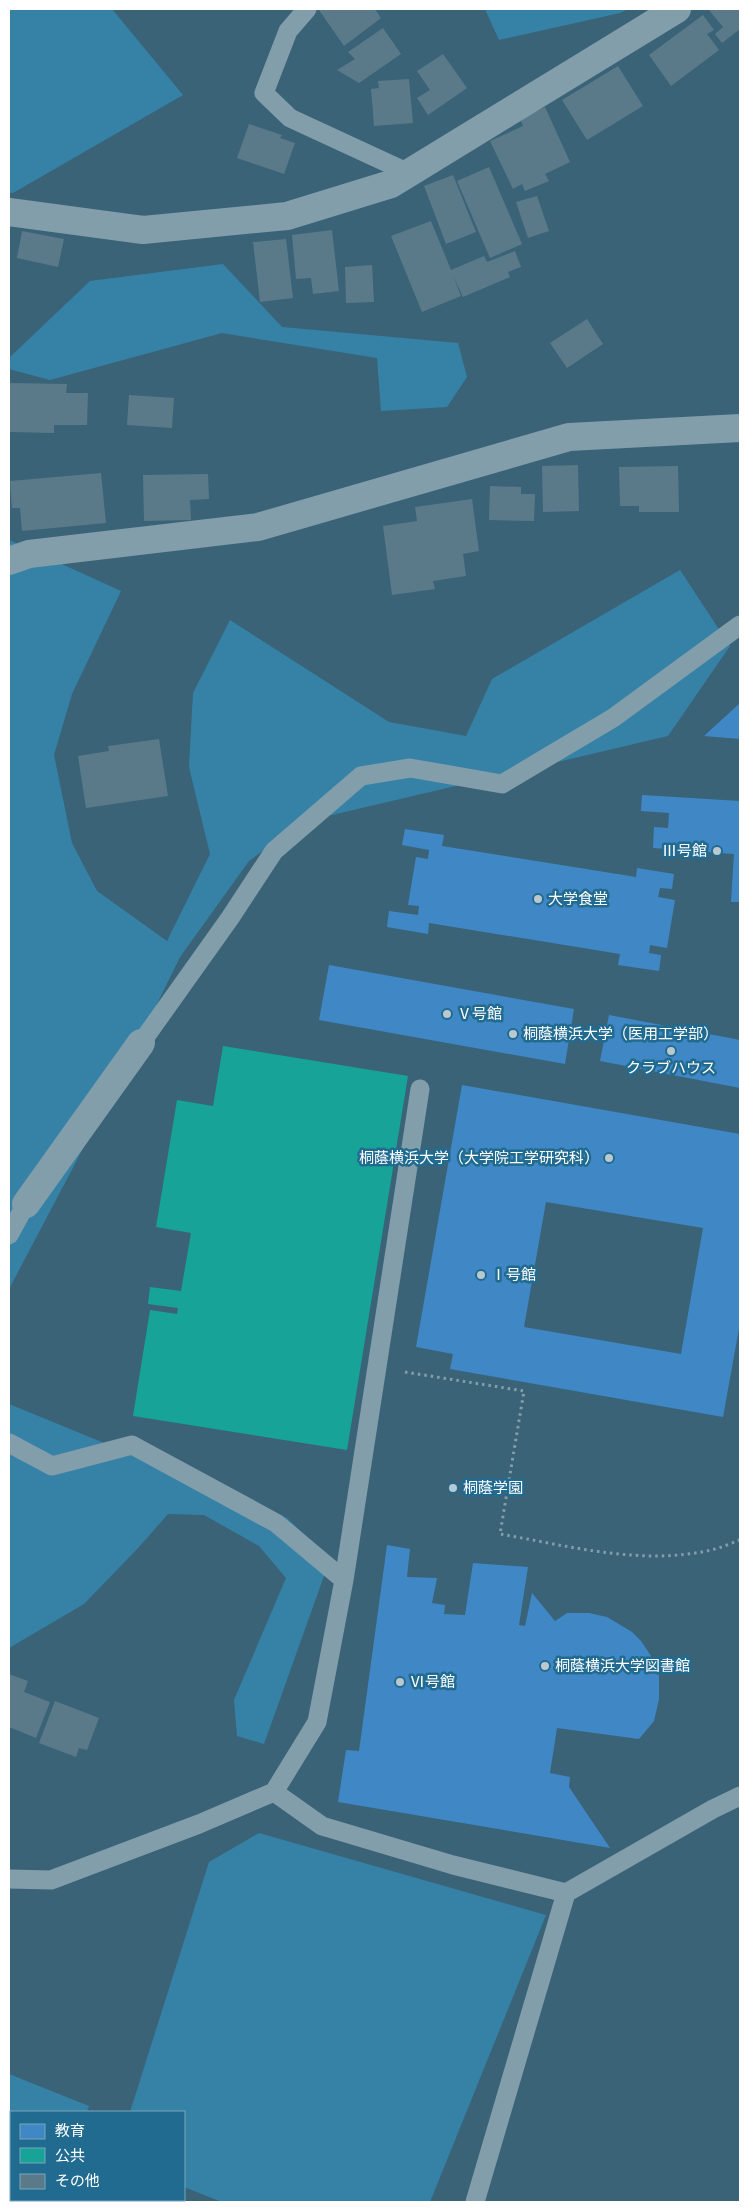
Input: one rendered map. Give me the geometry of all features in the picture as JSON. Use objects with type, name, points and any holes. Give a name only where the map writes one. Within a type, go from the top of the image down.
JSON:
[{"type":"street","points":[[9,212],[143,230],[287,216],[391,184],[677,9]]},
{"type":"street","points":[[9,561],[29,554],[258,528],[570,437],[740,428]]},
{"type":"street","points":[[26,1204],[141,1043]]},
{"type":"lane","points":[[307,9],[288,31],[264,94],[290,118],[409,173]]},
{"type":"lane","points":[[141,1043],[230,918],[274,851],[361,776],[410,768],[502,784],[612,718],[740,625]]},
{"type":"lane","points":[[9,1879],[51,1880],[199,1824],[274,1792],[317,1722],[344,1580],[420,1089]]},
{"type":"lane","points":[[9,1234],[26,1204]]},
{"type":"lane","points":[[9,1443],[52,1466],[132,1445],[276,1523],[344,1580]]},
{"type":"lane","points":[[274,1792],[322,1826],[453,1865],[566,1893],[713,1809],[740,1796]]},
{"type":"lane","points":[[475,2202],[566,1893]]},
{"type":"path","points":[[377,1368],[524,1391],[500,1534],[605,1553],[660,1556],[712,1550],[740,1540]]},
{"type":"shaded area","points":[[9,9],[112,9],[183,95],[13,193],[9,193]]},
{"type":"shaded area","points":[[485,9],[628,9],[620,13],[499,40]]},
{"type":"shaded area","points":[[223,264],[282,327],[458,343],[467,377],[447,407],[381,411],[377,358],[222,333],[50,380],[9,369],[9,358],[90,281]]},
{"type":"shaded area","points":[[9,540],[121,591],[72,694],[54,755],[72,843],[97,891],[167,941],[210,854],[189,767],[193,693],[230,620],[389,722],[466,736],[492,679],[680,570],[730,646],[668,736],[302,822],[249,861],[180,957],[126,1067],[9,1289]]},
{"type":"shaded area","points":[[9,1404],[287,1518],[330,1559],[264,1744],[237,1736],[234,1700],[286,1578],[259,1546],[204,1515],[168,1514],[84,1604],[9,1648]]},
{"type":"shaded area","points":[[259,1833],[546,1915],[430,2202],[222,2202],[185,2187],[185,2111],[130,2111],[209,1862]]},
{"type":"shaded area","points":[[9,2074],[89,2106],[87,2111],[10,2111],[10,2201],[137,2202],[9,2202]]},
{"type":"building: 教育","points":[[740,703],[740,739],[704,736]]},
{"type":"building: 教育","name":"Ⅲ号館","points":[[642,795],[740,801],[740,902],[731,902],[734,854],[653,848],[654,827],[668,828],[669,813],[641,811]]},
{"type":"building: 教育","name":"大学食堂","points":[[405,829],[444,835],[442,846],[636,877],[637,868],[674,874],[672,889],[660,888],[658,897],[675,900],[667,948],[650,945],[649,953],[661,955],[659,971],[618,965],[620,954],[429,923],[428,934],[387,927],[389,911],[418,915],[419,906],[408,905],[416,857],[428,859],[429,850],[402,845]]},
{"type":"building: 教育","name":"Ⅴ号館","points":[[329,965],[574,1009],[565,1064],[319,1020]]},
{"type":"building: 教育","name":"クラブハウス","points":[[609,1015],[740,1040],[740,1088],[600,1061]]},
{"type":"building: 教育","name":"Ⅰ号館","points":[[462,1085],[740,1134],[740,1323],[723,1417],[450,1369],[453,1354],[416,1347]],"holes":[[[546,1202],[703,1228],[681,1354],[524,1327]]]},
{"type":"building: 教育","points":[[387,1545],[410,1549],[407,1577],[437,1578],[432,1603],[445,1605],[444,1614],[465,1615],[473,1563],[528,1567],[519,1625],[525,1626],[532,1593],[555,1621],[567,1613],[589,1613],[607,1617],[632,1632],[641,1641],[651,1656],[659,1676],[659,1699],[654,1721],[639,1739],[557,1728],[550,1773],[570,1777],[569,1787],[610,1848],[338,1802],[346,1750],[359,1751]]},
{"type":"building: 公共","points":[[223,1046],[408,1076],[347,1450],[133,1416],[150,1310],[177,1314],[178,1308],[148,1304],[150,1287],[181,1291],[191,1233],[156,1227],[177,1100],[213,1106]]},
{"type":"building: その他","points":[[375,9],[381,18],[344,46],[319,10]]},
{"type":"building: その他","points":[[708,9],[740,9],[740,29],[722,43],[715,34],[723,27]]},
{"type":"building: その他","points":[[703,15],[714,30],[707,34],[719,50],[671,86],[649,55]]},
{"type":"building: その他","points":[[383,28],[401,54],[359,83],[337,70],[355,59],[348,52]]},
{"type":"building: その他","points":[[443,54],[467,88],[428,115],[417,98],[430,90],[417,71]]},
{"type":"building: その他","points":[[618,66],[643,106],[587,140],[562,100]]},
{"type":"building: その他","points":[[409,79],[413,123],[374,126],[371,89],[379,88],[378,81]]},
{"type":"building: その他","points":[[545,107],[570,162],[545,174],[549,181],[525,191],[522,184],[513,189],[490,141],[523,126],[520,119]]},
{"type":"building: その他","points":[[249,124],[282,135],[280,138],[295,143],[284,174],[237,158]]},
{"type":"building: その他","points":[[489,167],[522,244],[490,258],[457,181]]},
{"type":"building: その他","points":[[453,175],[476,232],[446,244],[424,186]]},
{"type":"building: その他","points":[[537,196],[549,231],[528,238],[516,202]]},
{"type":"building: その他","points":[[431,221],[451,270],[484,256],[487,262],[515,251],[521,267],[508,272],[510,277],[463,297],[453,275],[461,296],[422,312],[391,236]]},
{"type":"building: その他","points":[[332,230],[339,291],[313,294],[311,278],[296,279],[292,235]]},
{"type":"building: その他","points":[[22,231],[64,239],[58,267],[17,258]]},
{"type":"building: その他","points":[[286,239],[293,298],[260,302],[253,242]]},
{"type":"building: その他","points":[[372,265],[374,302],[346,303],[345,267]]},
{"type":"building: その他","points":[[587,319],[603,344],[567,368],[550,343]]},
{"type":"building: その他","points":[[9,383],[67,384],[66,393],[88,393],[87,425],[54,425],[54,433],[9,432]]},
{"type":"building: その他","points":[[129,395],[174,398],[172,428],[127,425]]},
{"type":"building: その他","points":[[578,465],[579,511],[543,512],[542,466]]},
{"type":"building: その他","points":[[678,466],[679,512],[639,512],[639,506],[620,506],[619,467]]},
{"type":"building: その他","points":[[101,473],[106,523],[22,531],[20,508],[12,508],[10,481]]},
{"type":"building: その他","points":[[208,474],[209,499],[190,500],[191,520],[144,521],[143,475]]},
{"type":"building: その他","points":[[490,486],[521,487],[521,494],[535,494],[534,521],[489,520]]},
{"type":"building: その他","points":[[472,499],[479,551],[463,554],[466,576],[433,581],[435,589],[392,595],[383,526],[417,521],[415,507]]},
{"type":"building: その他","points":[[159,739],[168,796],[86,808],[78,756],[109,751],[108,746]]},
{"type":"building: その他","points":[[9,1674],[28,1681],[24,1692],[50,1702],[36,1738],[9,1727]]},
{"type":"building: その他","points":[[55,1701],[99,1718],[87,1750],[79,1748],[76,1757],[39,1743]]},
{"type":"place","name":"Ⅲ号館","points":[[717,851]]},
{"type":"place","name":"大学食堂","points":[[538,899]]},
{"type":"place","name":"Ⅴ号館","points":[[447,1014]]},
{"type":"place","name":"桐蔭横浜大学（医用工学部）","points":[[513,1034]]},
{"type":"place","name":"クラブハウス","points":[[671,1051]]},
{"type":"place","name":"桐蔭横浜大学（大学院工学研究科）","points":[[609,1158]]},
{"type":"place","name":"Ⅰ号館","points":[[481,1275]]},
{"type":"place","name":"桐蔭学園","points":[[453,1488]]},
{"type":"place","name":"桐蔭横浜大学図書館","points":[[545,1666]]},
{"type":"place","name":"Ⅵ号館","points":[[400,1682]]}]
